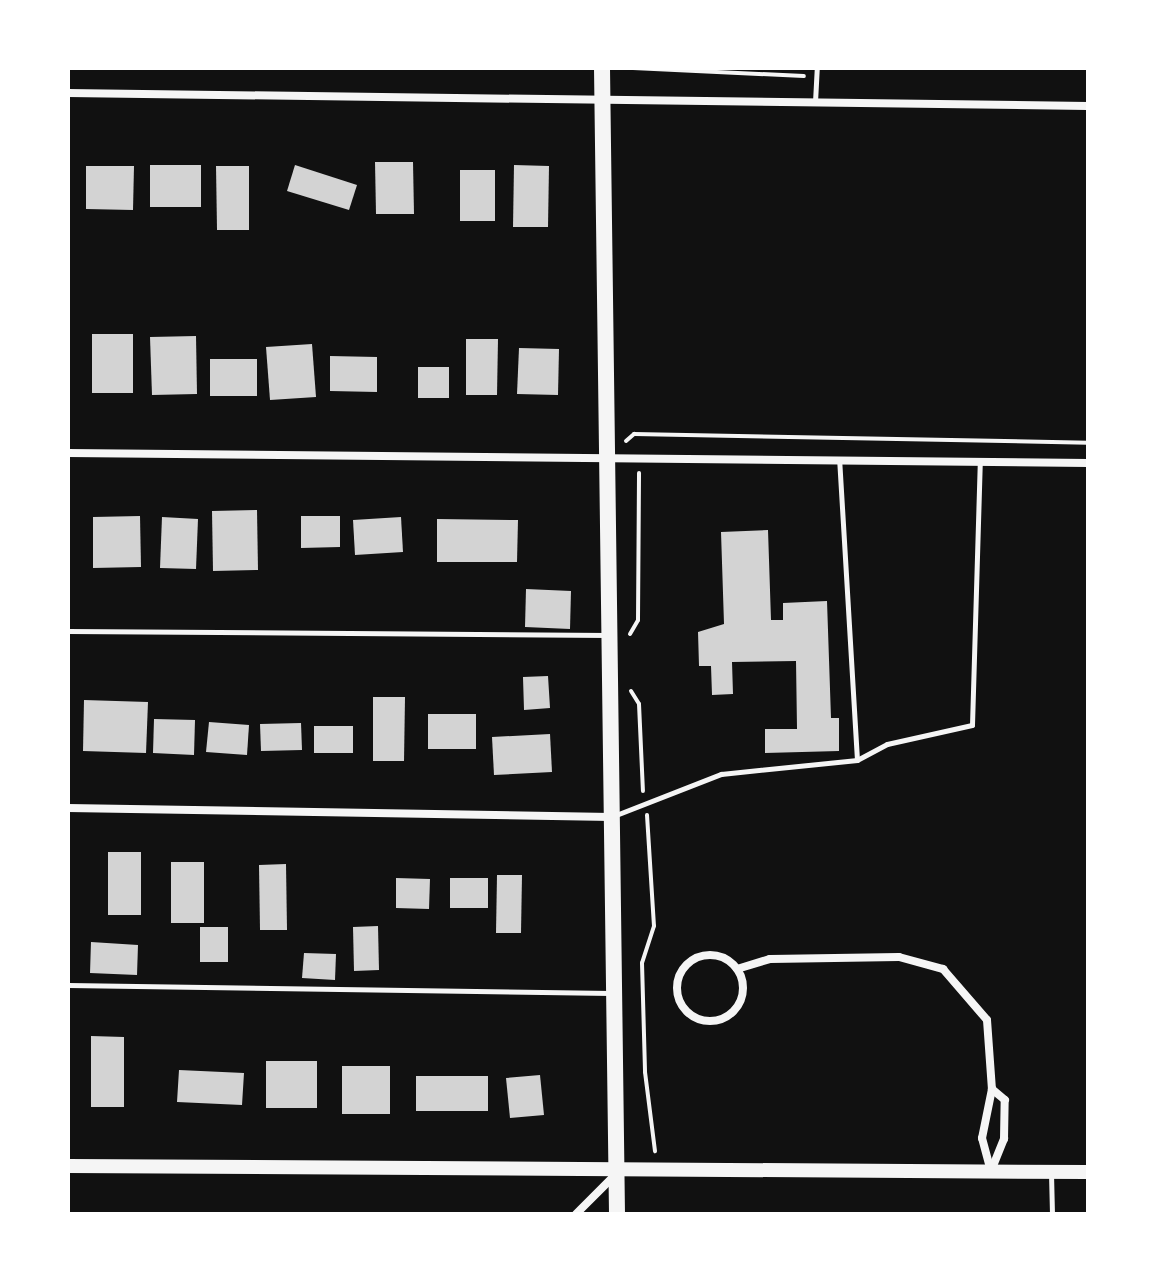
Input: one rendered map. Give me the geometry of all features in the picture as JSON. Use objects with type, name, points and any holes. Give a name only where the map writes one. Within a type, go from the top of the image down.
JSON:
[{"type":"main road","points":[[602,68],[617,1214]]},
{"type":"street","points":[[68,93],[1088,106]]},
{"type":"street","points":[[68,453],[1088,463]]},
{"type":"street","points":[[68,808],[612,817]]},
{"type":"street","points":[[737,969],[743,992],[731,1013],[709,1021],[687,1012],[677,986],[689,962],[715,955],[737,969],[770,959],[899,957],[943,969],[987,1020],[992,1089],[982,1138],[991,1172]]},
{"type":"street","points":[[991,1172],[1004,1139],[1005,1100],[992,1089]]},
{"type":"street","points":[[68,1166],[616,1173],[1088,1172]]},
{"type":"street","points":[[576,1214],[616,1173]]},
{"type":"lane","points":[[815,102],[817,68]]},
{"type":"lane","points":[[839,460],[857,760]]},
{"type":"lane","points":[[612,817],[721,774],[857,760],[887,744],[972,725],[980,462]]},
{"type":"lane","points":[[68,631],[609,635]]},
{"type":"lane","points":[[68,985],[612,993]]},
{"type":"lane","points":[[1050,1172],[1052,1214]]},
{"type":"path","points":[[633,68],[816,77]]},
{"type":"path","points":[[606,458],[634,434],[1088,443]]},
{"type":"building","points":[[375,162],[413,162],[414,214],[376,214]]},
{"type":"building","points":[[150,165],[201,165],[201,207],[150,207]]},
{"type":"building","points":[[295,165],[357,185],[349,210],[287,191]]},
{"type":"building","points":[[514,165],[549,166],[548,227],[513,227]]},
{"type":"building","points":[[86,166],[134,166],[133,210],[86,209]]},
{"type":"building","points":[[216,166],[249,166],[249,230],[217,230]]},
{"type":"building","points":[[460,170],[495,170],[495,221],[460,221]]},
{"type":"building","points":[[92,334],[133,334],[133,393],[92,393]]},
{"type":"building","points":[[196,336],[197,394],[152,395],[150,337]]},
{"type":"building","points":[[466,339],[498,339],[497,395],[466,395]]},
{"type":"building","points":[[312,344],[316,397],[270,400],[266,347]]},
{"type":"building","points":[[519,348],[559,349],[558,395],[517,394]]},
{"type":"building","points":[[330,356],[377,357],[377,392],[330,391]]},
{"type":"building","points":[[210,359],[257,359],[257,396],[210,396]]},
{"type":"building","points":[[418,367],[449,367],[449,398],[418,398]]},
{"type":"building","points":[[257,510],[258,570],[213,571],[212,511]]},
{"type":"building","points":[[140,516],[141,567],[93,568],[93,517]]},
{"type":"building","points":[[301,516],[340,516],[340,547],[301,548]]},
{"type":"building","points":[[162,517],[198,519],[196,569],[160,568]]},
{"type":"building","points":[[401,517],[403,552],[355,555],[353,520]]},
{"type":"building","points":[[437,519],[518,520],[517,562],[437,562]]},
{"type":"building","points":[[768,530],[771,620],[783,620],[783,603],[827,601],[831,718],[839,718],[839,751],[765,753],[765,729],[797,729],[796,661],[732,662],[733,694],[712,695],[711,666],[699,666],[698,632],[724,624],[721,532]]},
{"type":"building","points":[[526,589],[571,591],[570,629],[525,627]]},
{"type":"building","points":[[548,676],[550,708],[524,710],[523,677]]},
{"type":"building","points":[[373,697],[405,697],[404,761],[373,761]]},
{"type":"building","points":[[84,700],[148,702],[146,753],[83,751]]},
{"type":"building","points":[[428,714],[476,714],[476,749],[428,749]]},
{"type":"building","points":[[154,719],[195,720],[194,755],[153,753]]},
{"type":"building","points":[[209,722],[249,725],[247,755],[206,752]]},
{"type":"building","points":[[301,723],[302,750],[261,751],[260,724]]},
{"type":"building","points":[[314,726],[353,726],[353,753],[314,753]]},
{"type":"building","points":[[550,734],[552,772],[494,775],[492,737]]},
{"type":"building","points":[[108,852],[141,852],[141,915],[108,915]]},
{"type":"building","points":[[171,862],[204,862],[204,923],[171,923]]},
{"type":"building","points":[[286,864],[287,930],[260,930],[259,865]]},
{"type":"building","points":[[497,875],[522,875],[521,933],[496,933]]},
{"type":"building","points":[[396,878],[430,879],[429,909],[396,908]]},
{"type":"building","points":[[450,878],[488,878],[488,908],[450,908]]},
{"type":"building","points":[[378,926],[379,970],[354,971],[353,927]]},
{"type":"building","points":[[200,927],[228,927],[228,962],[200,962]]},
{"type":"building","points":[[91,942],[138,945],[137,975],[90,973]]},
{"type":"building","points":[[304,953],[336,954],[335,980],[302,978]]},
{"type":"building","points":[[91,1036],[124,1037],[124,1107],[91,1107]]},
{"type":"building","points":[[266,1061],[317,1061],[317,1108],[266,1108]]},
{"type":"building","points":[[342,1066],[390,1066],[390,1114],[342,1114]]},
{"type":"building","points":[[179,1070],[244,1073],[242,1105],[177,1102]]},
{"type":"building","points":[[540,1075],[544,1115],[510,1118],[506,1078]]},
{"type":"building","points":[[416,1076],[488,1076],[488,1111],[416,1111]]}]
